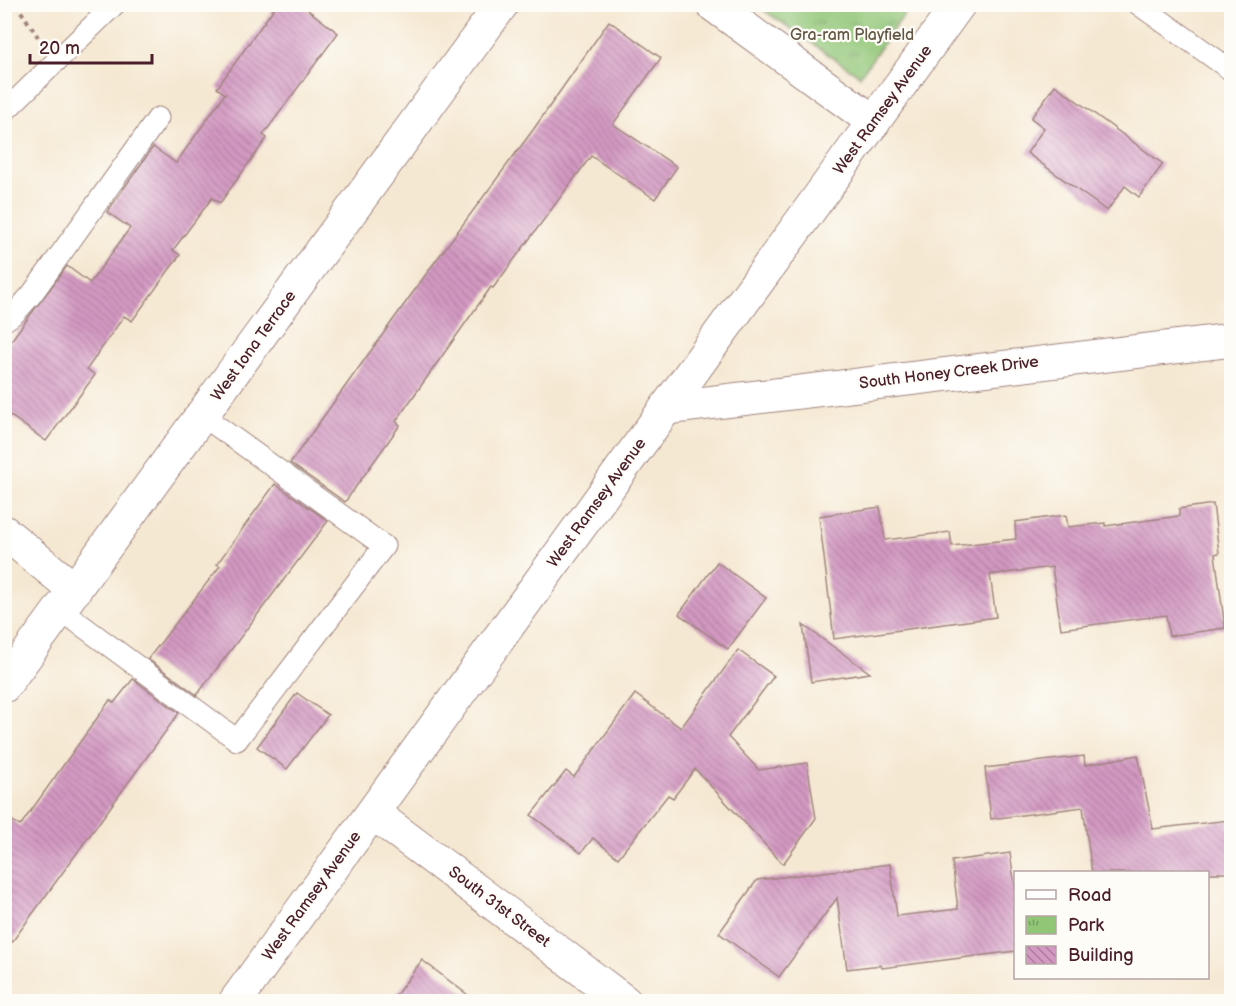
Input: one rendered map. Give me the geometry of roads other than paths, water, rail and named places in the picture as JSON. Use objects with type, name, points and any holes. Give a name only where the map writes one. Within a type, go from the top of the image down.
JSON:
[{"type":"street","name":"West Iona Terrace","points":[[4,686],[502,4]]},
{"type":"street","points":[[712,4],[874,122]]},
{"type":"street","name":"West Ramsey Avenue","points":[[235,1002],[959,4]]},
{"type":"street","name":"South Honey Creek Drive","points":[[666,408],[1232,340]]},
{"type":"street","points":[[4,532],[68,600]]},
{"type":"street","name":"South 31st Street","points":[[373,813],[625,1002]]},
{"type":"lane","points":[[4,112],[115,4]]},
{"type":"lane","points":[[1138,4],[1232,71]]},
{"type":"lane","points":[[4,321],[15,313],[32,294],[158,118]]},
{"type":"lane","points":[[68,600],[237,740],[384,546],[202,416]]},
{"type":"park label","name":"Gra-ram Playfield","points":[[852,35]]}]
